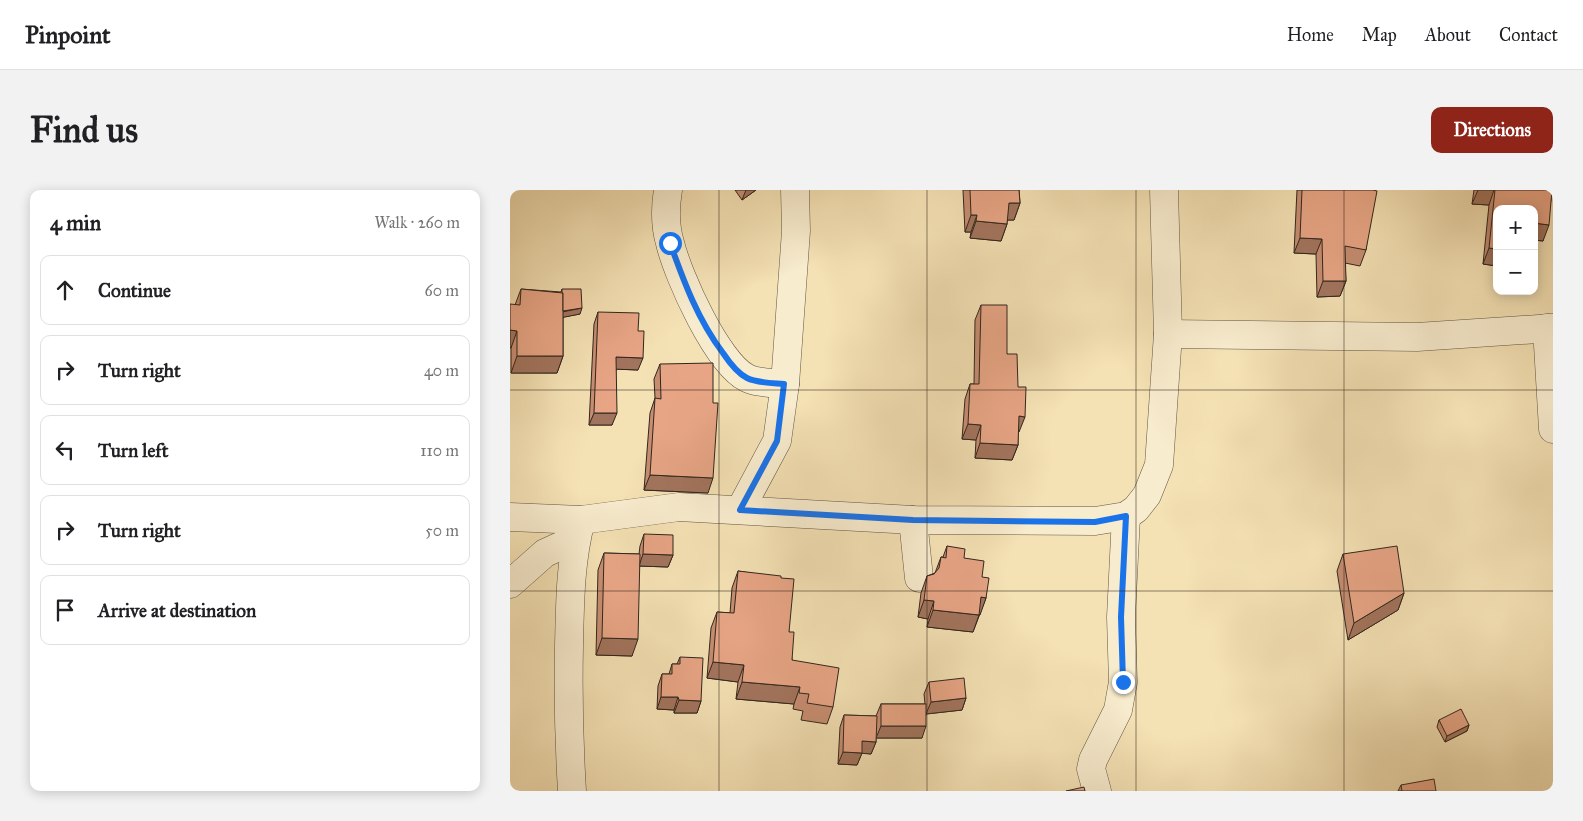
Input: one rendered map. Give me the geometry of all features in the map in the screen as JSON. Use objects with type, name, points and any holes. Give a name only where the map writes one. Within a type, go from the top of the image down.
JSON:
[{"type":"street","points":[[668,190],[665,209],[670,243],[691,301],[710,336],[730,363],[748,379],[784,384]]},
{"type":"street","points":[[740,510],[777,441],[784,384],[796,232],[795,190]]},
{"type":"street","points":[[510,584],[545,553],[579,530],[679,507],[913,520],[1095,522],[1126,516],[1136,509],[1147,495],[1159,465],[1168,334],[1164,190]]},
{"type":"street","points":[[1168,334],[1417,337],[1550,328],[1553,429]]},
{"type":"street","points":[[510,516],[579,530]]},
{"type":"street","points":[[1097,791],[1091,769],[1093,760],[1118,710],[1123,682],[1121,617],[1126,516]]},
{"type":"street","points":[[913,520],[918,578]]},
{"type":"street","points":[[572,791],[569,682],[570,583],[579,530]]},
{"type":"building","points":[[970,190],[1019,190],[1020,203],[1009,203],[1007,224],[976,221],[977,215],[971,215]]},
{"type":"building","points":[[1302,190],[1377,191],[1366,250],[1345,246],[1346,281],[1323,281],[1322,239],[1300,238]]},
{"type":"building","points":[[1495,190],[1552,190],[1549,225],[1538,224],[1538,205],[1493,205]]},
{"type":"building","points":[[1493,209],[1493,248],[1489,248]]},
{"type":"building","points":[[521,289],[563,293],[563,356],[517,356],[517,331],[510,330],[510,304],[520,305]]},
{"type":"building","points":[[562,289],[581,289],[582,308],[563,311]]},
{"type":"building","points":[[981,305],[1007,305],[1007,354],[1017,354],[1018,387],[1026,387],[1025,417],[1019,416],[1018,445],[980,443],[981,425],[968,424],[970,384],[979,384]]},
{"type":"building","points":[[598,312],[639,313],[638,331],[644,331],[643,358],[616,357],[617,413],[594,413]]},
{"type":"building","points":[[713,363],[713,403],[718,403],[713,478],[650,475],[655,398],[661,399],[660,364]]},
{"type":"building","points":[[644,534],[673,535],[673,555],[643,554]]},
{"type":"building","points":[[947,546],[965,549],[964,558],[984,561],[982,577],[989,578],[986,598],[981,597],[979,615],[933,610],[934,601],[924,600],[927,576],[934,574],[939,568],[941,557],[946,558]]},
{"type":"building","points":[[1397,546],[1404,593],[1354,623],[1343,554]]},
{"type":"building","points":[[604,553],[640,554],[638,639],[602,638]]},
{"type":"building","points":[[738,571],[794,579],[789,632],[794,632],[792,660],[839,668],[833,707],[807,703],[809,694],[799,693],[800,687],[742,682],[744,665],[713,662],[717,612],[734,613]]},
{"type":"building","points":[[680,657],[703,658],[701,701],[679,700],[678,697],[661,697],[662,674],[672,674],[672,664],[680,664]]},
{"type":"building","points":[[964,678],[966,698],[931,702],[929,682]]},
{"type":"building","points":[[881,704],[926,704],[926,726],[881,726]]},
{"type":"building","points":[[1461,709],[1469,725],[1447,736],[1439,720]]},
{"type":"building","points":[[844,715],[877,716],[876,742],[862,741],[862,753],[843,752]]},
{"type":"building","points":[[1434,779],[1436,791],[1402,791],[1401,785]]},
{"type":"building","points":[[1084,787],[1085,791],[1066,791]]},
{"type":"route","points":[[670,243],[691,301],[710,336],[730,363],[748,379],[784,384],[777,441],[740,510],[913,520],[1095,522],[1126,516],[1121,617],[1123,682]]}]
